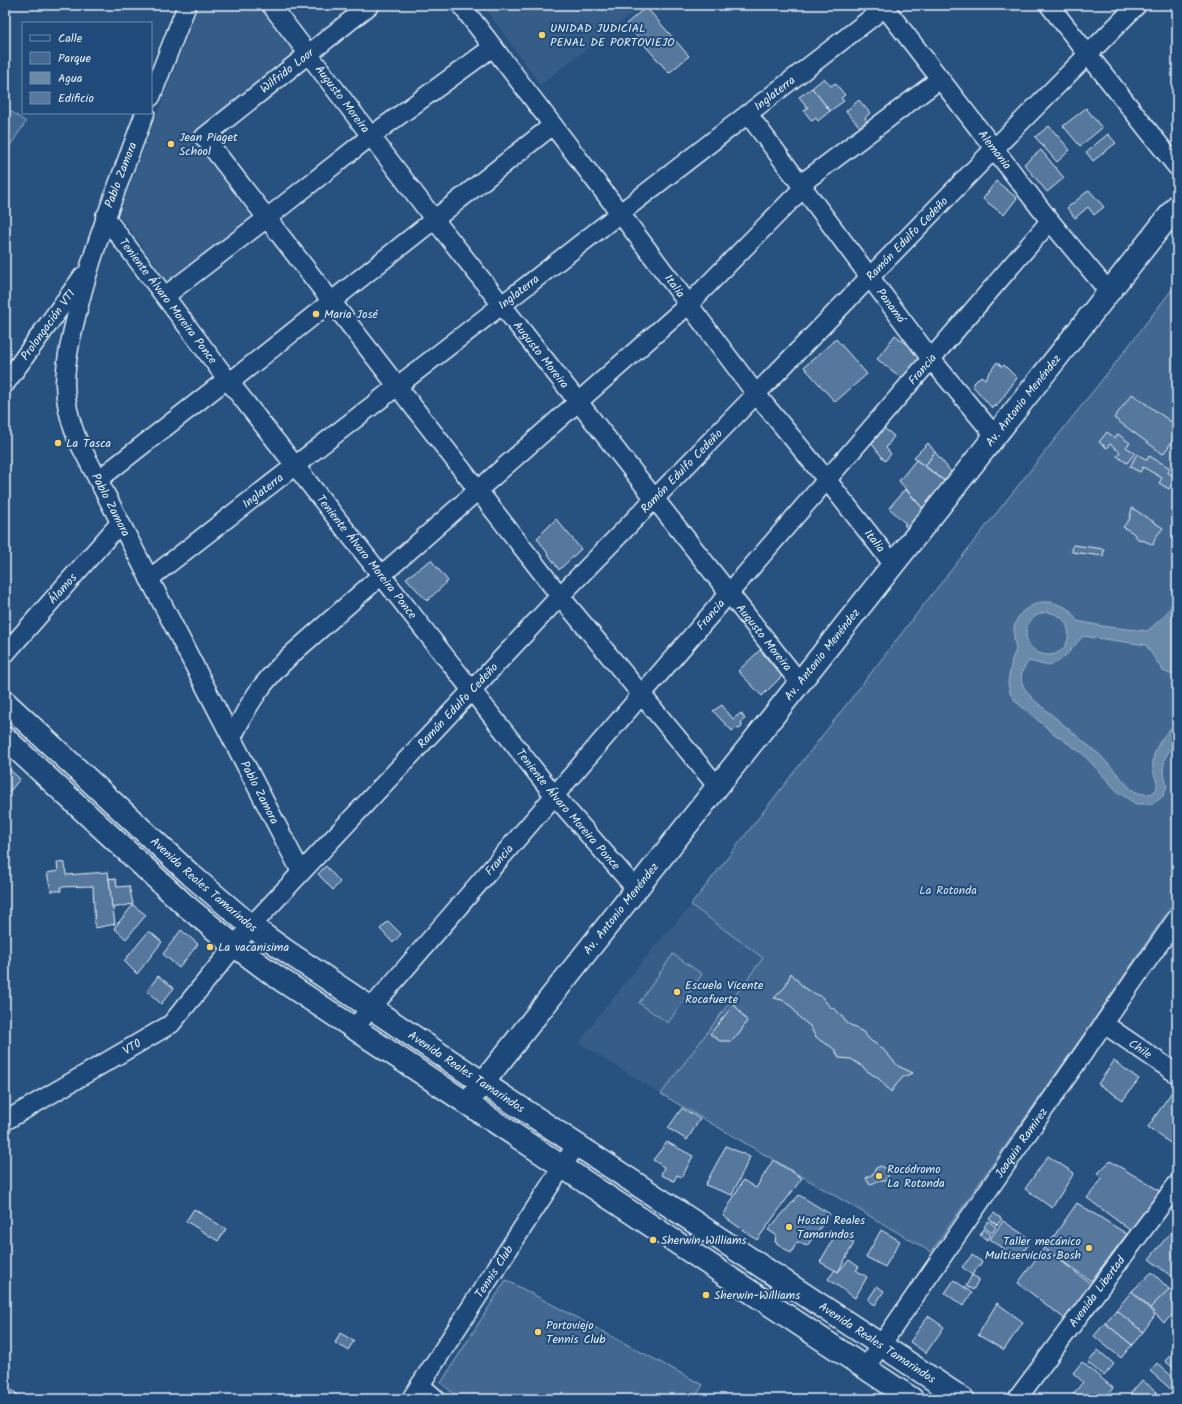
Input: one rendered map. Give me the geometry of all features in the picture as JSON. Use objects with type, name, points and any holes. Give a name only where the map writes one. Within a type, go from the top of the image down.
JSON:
[{"type":"main road","name":"Av. Antonio Menéndez","points":[[467,1103],[1177,206]]},
{"type":"main road","name":"Avenida Reales Tamarindos","points":[[5,702],[195,879],[251,926],[370,1008],[963,1399]]},
{"type":"main road","name":"Avenida Reales Tamarindos","points":[[5,738],[175,896],[235,946],[271,973],[912,1399]]},
{"type":"street","points":[[152,94],[187,5]]},
{"type":"street","name":"Augusto Moreira","points":[[271,5],[434,219],[800,683]]},
{"type":"street","name":"Wilfrido Loor","points":[[267,218],[204,137],[370,5]]},
{"type":"street","name":"Italia","points":[[461,5],[756,394],[893,564]]},
{"type":"street","points":[[1049,5],[1177,167]]},
{"type":"street","name":"Ramón Edulfo Cedeño","points":[[235,946],[251,926],[560,596],[994,149],[1137,5]]},
{"type":"street","name":"Alemania","points":[[885,6],[1050,221],[1109,292]]},
{"type":"street","name":"Inglaterra","points":[[149,579],[398,387],[885,6]]},
{"type":"street","points":[[164,296],[267,218],[371,136],[493,47]]},
{"type":"street","points":[[232,738],[252,700],[268,678],[292,654],[688,305],[802,186],[940,79]]},
{"type":"street","name":"Pablo Zamora","points":[[145,114],[105,217],[78,309],[69,350],[65,383],[67,406],[72,428],[98,480],[302,872]]},
{"type":"street","name":"Panamá","points":[[748,114],[931,359],[995,436]]},
{"type":"street","points":[[98,480],[331,301],[553,125]]},
{"type":"street","name":"Teniente Álvaro Moreira Ponce","points":[[105,217],[228,381],[471,691],[554,795],[636,889]]},
{"type":"street","points":[[267,218],[560,596],[717,786]]},
{"type":"street","name":"Francia","points":[[354,1028],[1050,221]]},
{"type":"street","name":"Prolongación VT1","points":[[5,384],[90,266]]},
{"type":"street","name":"Álamos","points":[[5,654],[120,523]]},
{"type":"street","name":"Joaquin Ramirez","points":[[865,1368],[1177,918]]},
{"type":"street","name":"VT0","points":[[5,1121],[171,1024],[235,946]]},
{"type":"street","name":"Chile","points":[[1104,1024],[1177,1074]]},
{"type":"street","name":"Tennis Club","points":[[415,1392],[562,1166],[578,1144]]},
{"type":"street","name":"Avenida Libertad","points":[[1017,1399],[1177,1184]]},
{"type":"street","points":[[415,1392],[436,1399]]},
{"type":"shaded area","name":"Jean Piaget School","points":[[199,5],[259,5],[295,52],[198,131],[195,136],[195,141],[198,146],[251,217],[168,282],[119,214]]},
{"type":"shaded area","points":[[483,5],[643,5],[540,85]]},
{"type":"shaded area","name":"Escuela Vicente Rocafuerte","points":[[691,906],[763,958],[661,1094],[579,1043],[658,942]]},
{"type":"green space","points":[[5,107],[26,122],[5,153]]},
{"type":"green space","name":"La Rotonda","points":[[1177,283],[1177,898],[1093,1021],[931,1252],[661,1094],[763,958],[691,905],[929,598]]},
{"type":"green space","points":[[673,954],[702,974],[668,1023],[639,1003]]},
{"type":"green space","name":"Portoviejo Tennis Club","points":[[506,1280],[703,1385],[694,1399],[460,1399],[441,1383]]},
{"type":"water","points":[[1177,590],[1177,677],[1163,671],[1146,645],[1083,636],[1066,655],[1056,663],[1044,665],[1029,661],[1022,672],[1021,677],[1023,686],[1034,700],[1101,756],[1132,790],[1138,793],[1150,794],[1153,793],[1157,787],[1153,770],[1154,755],[1163,737],[1177,722],[1177,739],[1165,758],[1163,770],[1167,786],[1163,796],[1153,804],[1136,804],[1119,793],[1082,753],[1053,733],[1016,702],[1010,693],[1008,683],[1012,659],[1016,650],[1014,627],[1017,619],[1023,611],[1041,602],[1051,602],[1065,607],[1077,621],[1108,627],[1147,631],[1166,614],[1175,598]],"holes":[[[1047,612],[1058,616],[1065,622],[1068,630],[1068,638],[1065,646],[1060,652],[1052,655],[1037,652],[1031,647],[1027,640],[1026,630],[1030,621],[1037,615]]]},
{"type":"building","points":[[646,7],[689,56],[669,73],[626,24]]},
{"type":"building","points":[[824,78],[831,86],[835,83],[845,95],[841,98],[844,101],[830,111],[812,88]]},
{"type":"building","points":[[812,88],[830,111],[818,121],[816,118],[812,121],[804,111],[808,108],[799,97]]},
{"type":"building","points":[[859,100],[870,113],[865,118],[867,121],[860,127],[846,111]]},
{"type":"building","points":[[1086,108],[1102,128],[1080,146],[1063,126]]},
{"type":"building","points":[[1049,126],[1070,150],[1057,162],[1035,137]]},
{"type":"building","points":[[1108,134],[1116,143],[1093,161],[1086,152]]},
{"type":"building","points":[[1041,150],[1064,178],[1047,192],[1024,164]]},
{"type":"building","points":[[996,181],[1017,198],[1004,215],[983,199]]},
{"type":"building","points":[[1089,190],[1104,207],[1094,215],[1088,207],[1075,218],[1067,208]]},
{"type":"building","points":[[895,335],[921,355],[903,379],[877,359]]},
{"type":"building","points":[[836,339],[867,374],[835,402],[804,367]]},
{"type":"building","points":[[997,362],[1002,367],[1004,365],[1017,378],[996,407],[995,405],[992,408],[972,385],[981,376],[985,379]]},
{"type":"building","points":[[1132,394],[1177,426],[1177,435],[1163,454],[1114,418]]},
{"type":"building","points":[[884,428],[894,436],[886,448],[891,454],[885,461],[872,444]]},
{"type":"building","points":[[1107,432],[1115,438],[1118,434],[1130,443],[1126,447],[1135,453],[1127,463],[1117,456],[1120,452],[1110,444],[1107,448],[1099,442]]},
{"type":"building","points":[[928,443],[935,452],[925,466],[914,457]]},
{"type":"building","points":[[935,452],[952,473],[946,482],[925,466]]},
{"type":"building","points":[[1137,454],[1147,460],[1149,456],[1170,468],[1168,473],[1176,477],[1169,489],[1159,483],[1162,478],[1143,467],[1140,472],[1130,467]]},
{"type":"building","points":[[916,460],[946,482],[926,512],[899,481]]},
{"type":"building","points":[[905,489],[926,512],[909,530],[904,525],[906,524],[889,508]]},
{"type":"building","points":[[1132,508],[1163,528],[1155,538],[1153,545],[1139,540],[1132,532],[1123,527],[1129,520]]},
{"type":"building","points":[[556,519],[581,549],[559,570],[537,538]]},
{"type":"building","points":[[1073,545],[1104,549],[1103,556],[1072,552]]},
{"type":"building","points":[[431,560],[448,581],[427,601],[406,578]]},
{"type":"building","points":[[760,650],[782,676],[762,696],[738,671]]},
{"type":"building","points":[[722,705],[733,719],[741,713],[745,719],[741,722],[741,728],[736,728],[732,731],[713,711]]},
{"type":"building","points":[[7,767],[20,779],[5,797],[5,769]]},
{"type":"building","points":[[57,862],[65,863],[66,875],[108,872],[115,924],[95,928],[93,886],[60,887],[61,891],[51,891],[47,873],[58,871]]},
{"type":"building","points":[[326,866],[340,882],[333,890],[318,874]]},
{"type":"building","points":[[109,878],[116,879],[117,887],[129,886],[133,904],[112,908]]},
{"type":"building","points":[[133,905],[146,915],[126,939],[114,928]]},
{"type":"building","points":[[388,921],[401,934],[393,943],[380,929]]},
{"type":"building","points":[[181,930],[198,944],[179,968],[163,954]]},
{"type":"building","points":[[149,931],[162,942],[137,974],[124,961]]},
{"type":"building","points":[[791,973],[804,988],[822,997],[847,1023],[863,1032],[871,1041],[881,1047],[898,1066],[913,1073],[903,1077],[891,1092],[878,1078],[859,1064],[851,1059],[839,1058],[835,1050],[815,1036],[810,1026],[800,1018],[792,1007],[782,1000],[774,998],[785,987]]},
{"type":"building","points":[[158,976],[174,988],[161,1004],[147,991]]},
{"type":"building","points":[[734,1004],[747,1021],[739,1034],[731,1041],[720,1041],[710,1034]]},
{"type":"building","points":[[1114,1061],[1139,1079],[1123,1100],[1098,1084]]},
{"type":"building","points":[[1173,1090],[1177,1092],[1177,1148],[1148,1127]]},
{"type":"building","points":[[682,1108],[700,1119],[687,1140],[668,1128]]},
{"type":"building","points":[[667,1142],[693,1156],[682,1177],[677,1175],[674,1181],[661,1175],[664,1167],[653,1160]]},
{"type":"building","points":[[726,1146],[750,1157],[732,1195],[705,1185]]},
{"type":"building","points":[[1048,1156],[1074,1173],[1052,1208],[1025,1189]]},
{"type":"building","points":[[773,1160],[802,1178],[757,1240],[723,1216],[743,1180],[756,1188]]},
{"type":"building","points":[[1110,1161],[1160,1191],[1131,1231],[1087,1198],[1102,1179],[1097,1174]]},
{"type":"building","name":"Rocódromo La Rotonda","points":[[881,1166],[887,1170],[888,1177],[885,1181],[877,1181],[870,1185],[866,1178],[873,1174],[876,1168]]},
{"type":"building","points":[[799,1195],[830,1214],[807,1246],[797,1242],[791,1253],[775,1242],[776,1235],[768,1230]]},
{"type":"building","points":[[1077,1203],[1127,1234],[1091,1281],[1045,1249]]},
{"type":"building","points":[[194,1209],[226,1229],[218,1241],[186,1221]]},
{"type":"building","points":[[994,1213],[1002,1219],[997,1225],[989,1219]]},
{"type":"building","points":[[988,1221],[996,1227],[992,1233],[984,1227]]},
{"type":"building","points":[[1003,1221],[1027,1237],[1025,1240],[1029,1244],[1018,1259],[990,1239]]},
{"type":"building","points":[[1177,1225],[1177,1237],[1171,1232]]},
{"type":"building","points":[[984,1229],[991,1235],[987,1240],[980,1235]]},
{"type":"building","points":[[881,1230],[900,1241],[885,1267],[866,1257]]},
{"type":"building","points":[[837,1232],[854,1243],[838,1272],[820,1262]]},
{"type":"building","points":[[1171,1232],[1177,1237],[1177,1281],[1149,1259]]},
{"type":"building","points":[[1044,1248],[1091,1284],[1065,1319],[1018,1283]]},
{"type":"building","points":[[972,1255],[982,1262],[972,1275],[962,1267]]},
{"type":"building","points":[[849,1260],[859,1267],[856,1270],[867,1277],[855,1298],[828,1279],[835,1270],[838,1272]]},
{"type":"building","points":[[1152,1272],[1169,1289],[1150,1308],[1132,1291]]},
{"type":"building","points":[[972,1275],[979,1279],[973,1290],[966,1286]]},
{"type":"building","points":[[954,1280],[972,1293],[963,1306],[945,1293]]},
{"type":"building","points":[[877,1286],[884,1291],[875,1305],[868,1300]]},
{"type":"building","points":[[1169,1289],[1177,1296],[1177,1310],[1164,1323],[1150,1308]]},
{"type":"building","points":[[1132,1291],[1155,1315],[1143,1332],[1116,1310]]},
{"type":"building","points":[[997,1303],[1023,1322],[1004,1350],[978,1335]]},
{"type":"building","points":[[1116,1310],[1143,1332],[1132,1345],[1105,1323]]},
{"type":"building","points":[[928,1316],[944,1327],[926,1353],[910,1342]]},
{"type":"building","points":[[1105,1323],[1132,1345],[1121,1358],[1094,1336]]},
{"type":"building","points":[[340,1333],[354,1341],[348,1350],[335,1343]]},
{"type":"building","points":[[1177,1348],[1177,1371],[1165,1361]]},
{"type":"building","points":[[1098,1350],[1114,1364],[1104,1376],[1088,1363]]},
{"type":"building","points":[[1082,1362],[1113,1388],[1104,1399],[1079,1399],[1073,1394],[1083,1382],[1073,1373]]},
{"type":"building","points":[[1157,1363],[1177,1381],[1177,1388],[1174,1392],[1150,1371]]},
{"type":"building","points":[[1142,1380],[1157,1392],[1151,1399],[1138,1399],[1131,1393]]},
{"type":"building","points":[[5,1384],[18,1395],[14,1399],[5,1399]]},
{"type":"building","points":[[856,1392],[864,1398],[864,1399],[851,1399]]},
{"type":"place","name":"UNIDAD JUDICIAL PENAL DE PORTOVIEJO","points":[[542,35]]},
{"type":"place","name":"Jean Piaget School","points":[[171,144]]},
{"type":"place","name":"Maria José","points":[[316,314]]},
{"type":"place","name":"La Tasca","points":[[58,443]]},
{"type":"place","name":"La vacanisima","points":[[210,947]]},
{"type":"place","name":"Escuela Vicente Rocafuerte","points":[[677,992]]},
{"type":"place","name":"Rocódromo La Rotonda","points":[[879,1176]]},
{"type":"place","name":"Hostal Reales Tamarindos","points":[[789,1227]]},
{"type":"place","name":"Sherwin Williams","points":[[653,1240]]},
{"type":"place","name":"Taller mecánico Multiservicios Bosh","points":[[1089,1248]]},
{"type":"place","name":"Sherwin-Williams","points":[[706,1295]]},
{"type":"place","name":"Portoviejo Tennis Club","points":[[538,1332]]}]
